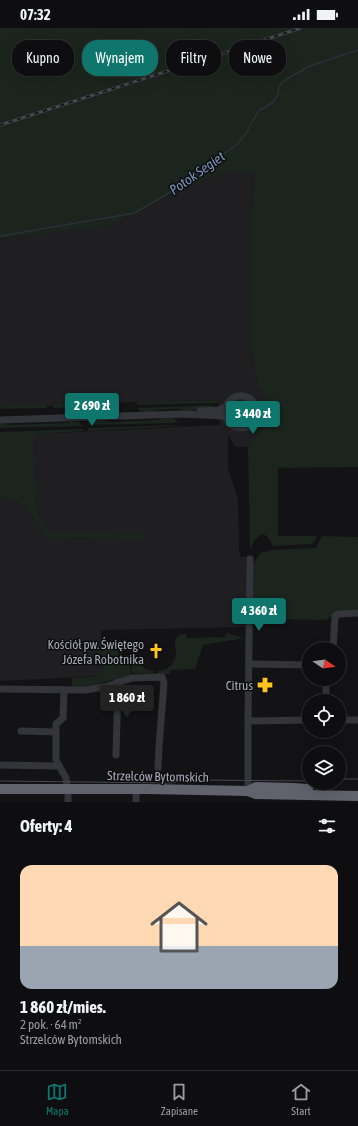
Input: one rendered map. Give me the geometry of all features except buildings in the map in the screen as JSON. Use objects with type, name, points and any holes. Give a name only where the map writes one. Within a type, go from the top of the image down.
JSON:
[{"type":"highway","name":"Strzelców Bytomskich","points":[[248,791],[256,787],[358,791]]},
{"type":"highway","name":"Strzelców Bytomskich","points":[[0,789],[148,789],[248,791],[256,794],[358,796]]},
{"type":"street","points":[[239,396],[251,400],[255,404],[257,413],[254,422],[244,428],[232,426],[225,416],[226,407],[229,402],[239,396]]},
{"type":"street","points":[[0,420],[182,414],[219,410],[226,407]]},
{"type":"street","points":[[182,414],[225,416]]},
{"type":"street","points":[[248,791],[250,559]]},
{"type":"street","points":[[334,642],[335,616],[339,614],[358,613]]},
{"type":"street","points":[[248,664],[302,665]]},
{"type":"street","name":"Strzelców Bytomskich","points":[[0,689],[85,690],[105,687],[132,678],[162,678],[164,683],[158,747],[158,768]]},
{"type":"street","name":"Strzelców Bytomskich","points":[[116,755],[118,682]]},
{"type":"street","points":[[64,690],[63,718],[56,724],[56,760],[66,778],[68,802]]},
{"type":"street","points":[[248,721],[302,720]]},
{"type":"street","points":[[346,720],[358,720]]},
{"type":"street","points":[[21,731],[56,732]]},
{"type":"street","points":[[0,765],[59,766]]},
{"type":"shaded area","points":[[0,28],[358,28],[358,467],[278,468],[278,536],[317,536],[312,544],[273,546],[267,536],[261,534],[254,541],[250,550],[248,447],[266,422],[267,412],[267,404],[259,386],[254,368],[252,351],[252,215],[254,172],[241,173],[230,171],[181,189],[143,210],[109,226],[0,239]]},
{"type":"shaded area","points":[[230,171],[241,173],[254,172],[252,215],[252,351],[254,368],[259,386],[267,404],[266,422],[248,447],[236,447],[228,435],[228,469],[238,499],[240,557],[246,557],[246,627],[101,630],[102,676],[0,681],[0,496],[24,505],[47,536],[54,539],[102,538],[52,532],[37,513],[34,436],[36,434],[220,425],[218,403],[216,400],[96,403],[96,405],[0,406],[0,239],[109,226],[143,210],[181,189]]},
{"type":"shaded area","points":[[241,399],[250,403],[254,412],[250,421],[241,425],[232,421],[228,412],[232,403]]},
{"type":"shaded area","points":[[216,400],[218,403],[137,405],[137,402]]},
{"type":"shaded area","points":[[94,401],[97,403],[97,407],[53,408],[53,404],[92,403]]},
{"type":"shaded area","points":[[44,403],[46,404],[47,408],[0,409],[0,406]]},
{"type":"shaded area","points":[[212,405],[213,408],[191,411],[180,409],[145,412],[140,411],[138,408]]},
{"type":"shaded area","points":[[163,418],[174,418],[178,423],[89,425],[93,421],[99,420],[110,422],[159,420]]},
{"type":"shaded area","points":[[72,421],[79,422],[82,426],[0,428],[0,423],[8,425],[67,423]]},
{"type":"shaded area","points":[[179,426],[88,431],[88,428]]},
{"type":"shaded area","points":[[83,429],[83,431],[36,434],[34,436],[37,513],[52,532],[145,534],[145,539],[54,539],[47,536],[24,505],[0,496],[0,432]]},
{"type":"shaded area","points":[[322,536],[358,537],[358,610],[345,610],[337,612],[330,616],[327,620],[252,619],[253,565],[260,553],[272,550],[316,548]]},
{"type":"shaded area","points":[[227,633],[244,638],[203,645],[195,669],[170,670],[170,674],[158,674],[158,671],[168,668],[175,659],[175,640],[179,635],[185,634],[187,638],[225,637],[225,634]]},
{"type":"shaded area","points":[[120,641],[120,646],[117,646],[118,660],[120,660],[120,662],[130,663],[131,675],[144,675],[120,678],[95,685],[72,687],[72,678],[102,676],[101,642]]},
{"type":"shaded area","points":[[132,657],[136,657],[141,665],[147,670],[153,671],[153,674],[132,673]]},
{"type":"waterway","name":"Potok Segiet","points":[[0,236],[135,213],[187,182],[237,144],[246,133],[259,110],[272,103],[278,95],[279,86],[287,79],[310,66],[358,50]]},
{"type":"tram line","points":[[346,779],[358,779]]},
{"type":"tram line","points":[[0,781],[170,783],[197,780],[302,781]]},
{"type":"railway","points":[[0,125],[301,28]]},
{"type":"place","name":"Kościół pw. Świętego Józefa Robotnika","points":[[156,651]]},
{"type":"place","name":"Citrus","points":[[265,685]]}]
